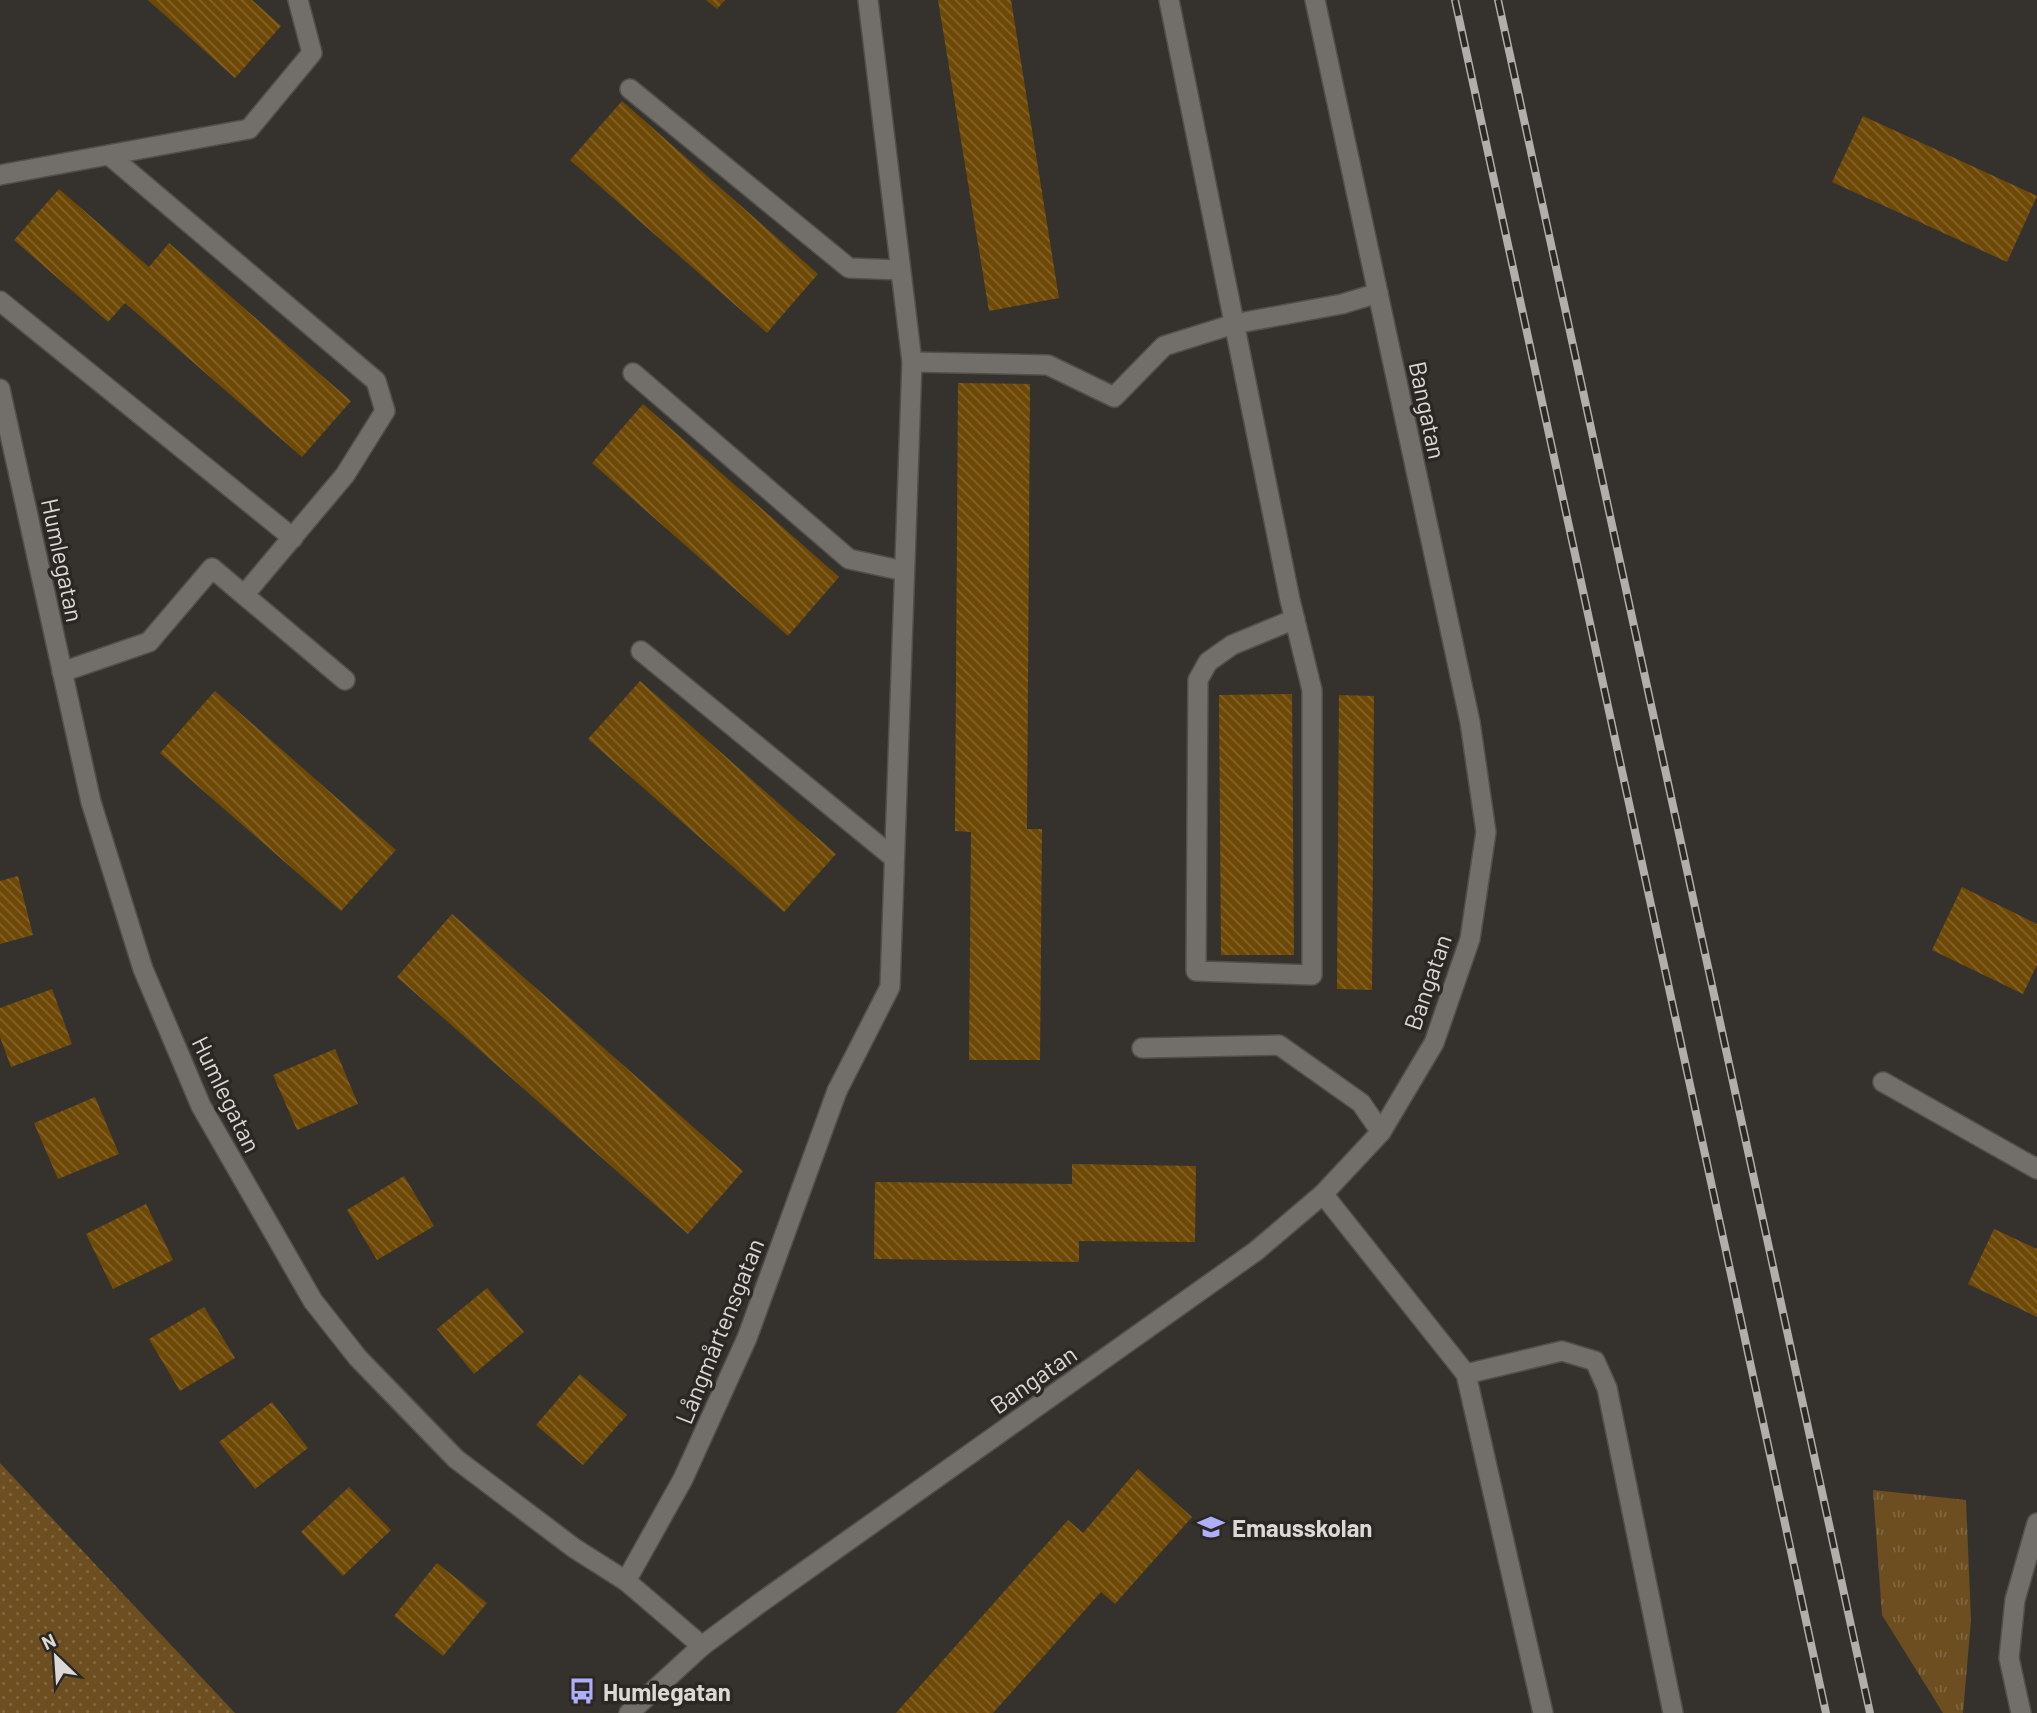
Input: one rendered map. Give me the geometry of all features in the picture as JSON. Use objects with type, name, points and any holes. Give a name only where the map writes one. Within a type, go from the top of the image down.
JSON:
[{"type":"street","points":[[0,176],[249,129],[312,53],[298,0]]},
{"type":"street","points":[[1169,0],[1295,619],[1312,690],[1312,975],[1196,971],[1198,680],[1208,662],[1232,645],[1295,619]]},
{"type":"street","name":"Bangatan","points":[[702,1646],[1256,1251],[1323,1195],[1381,1132],[1434,1043],[1470,939],[1486,832],[1470,722],[1315,0]]},
{"type":"street","name":"Långmårtensgatan","points":[[626,1581],[683,1479],[747,1338],[837,1091],[890,987],[912,362],[865,3]]},
{"type":"street","points":[[630,89],[849,268],[901,270]]},
{"type":"street","points":[[109,155],[376,381],[385,411],[345,475],[244,595]]},
{"type":"street","points":[[912,362],[1048,365],[1114,397],[1164,346],[1234,324],[1342,304],[1378,293]]},
{"type":"street","points":[[0,301],[292,538]]},
{"type":"street","points":[[633,373],[849,559],[904,571]]},
{"type":"street","name":"Humlegatan","points":[[0,389],[91,802],[143,970],[201,1106],[313,1301],[358,1358],[456,1459],[574,1548],[626,1581],[702,1646]]},
{"type":"street","points":[[62,672],[149,642],[212,568],[345,680]]},
{"type":"street","points":[[641,651],[894,859]]},
{"type":"street","points":[[1142,1048],[1279,1045],[1361,1103],[1381,1132]]},
{"type":"street","points":[[1883,1082],[2037,1168]]},
{"type":"street","points":[[1323,1195],[1466,1374],[1543,1713]]},
{"type":"street","points":[[1466,1374],[1562,1351],[1595,1361],[1607,1388],[1673,1713]]},
{"type":"street","points":[[2021,1713],[2009,1658],[2015,1600],[2037,1523]]},
{"type":"street","points":[[629,1713],[702,1646]]},
{"type":"green space","points":[[0,1463],[235,1713],[0,1713]]},
{"type":"green space","points":[[1873,1490],[1966,1500],[1971,1620],[1963,1713],[1943,1713],[1882,1615]]},
{"type":"building","points":[[148,0],[252,0],[281,26],[235,78]]},
{"type":"building","points":[[706,0],[725,0],[717,9]]},
{"type":"building","points":[[938,0],[1011,0],[1059,298],[989,311]]},
{"type":"building","points":[[622,101],[818,274],[767,333],[570,160]]},
{"type":"building","points":[[1863,116],[2037,196],[2007,262],[1832,182]]},
{"type":"building","points":[[59,189],[149,267],[169,243],[351,401],[302,457],[125,303],[108,322],[14,240]]},
{"type":"building","points":[[958,383],[1030,384],[1027,829],[1042,829],[1040,1060],[969,1060],[971,832],[955,831]]},
{"type":"building","points":[[643,404],[839,577],[788,636],[592,463]]},
{"type":"building","points":[[640,681],[836,854],[784,912],[588,739]]},
{"type":"building","points":[[215,691],[396,850],[341,911],[160,753]]},
{"type":"building","points":[[1292,694],[1294,955],[1221,955],[1219,695]]},
{"type":"building","points":[[1339,695],[1374,696],[1372,990],[1337,989]]},
{"type":"building","points":[[18,876],[33,935],[0,944],[0,881]]},
{"type":"building","points":[[1962,887],[2037,924],[2037,965],[2023,994],[1932,950]]},
{"type":"building","points":[[452,914],[743,1171],[688,1234],[397,977]]},
{"type":"building","points":[[52,989],[72,1044],[11,1067],[0,1037],[0,1008]]},
{"type":"building","points":[[335,1049],[358,1104],[297,1130],[273,1075]]},
{"type":"building","points":[[95,1097],[119,1154],[58,1179],[34,1123]]},
{"type":"building","points":[[1072,1164],[1196,1166],[1195,1242],[1079,1241],[1079,1262],[874,1259],[875,1182],[1072,1184]]},
{"type":"building","points":[[404,1176],[434,1226],[377,1260],[347,1210]]},
{"type":"building","points":[[146,1204],[173,1260],[113,1289],[86,1234]]},
{"type":"building","points":[[1994,1229],[2037,1249],[2037,1317],[1968,1284]]},
{"type":"building","points":[[487,1288],[524,1332],[474,1374],[437,1329]]},
{"type":"building","points":[[204,1307],[235,1358],[180,1391],[149,1339]]},
{"type":"building","points":[[580,1374],[627,1415],[583,1465],[536,1425]]},
{"type":"building","points":[[272,1402],[308,1448],[255,1489],[219,1442]]},
{"type":"building","points":[[1138,1469],[1192,1517],[1115,1604],[1101,1592],[993,1713],[896,1713],[1068,1520],[1083,1533]]},
{"type":"building","points":[[349,1487],[391,1530],[343,1576],[301,1532]]},
{"type":"building","points":[[437,1563],[487,1603],[443,1656],[394,1616]]},
{"type":"railway","points":[[1455,0],[1826,1713]]},
{"type":"railway","points":[[1498,0],[1870,1713]]},
{"type":"place","name":"Emausskolan","points":[[1211,1527]]},
{"type":"place","name":"Humlegatan","points":[[582,1691]]}]
